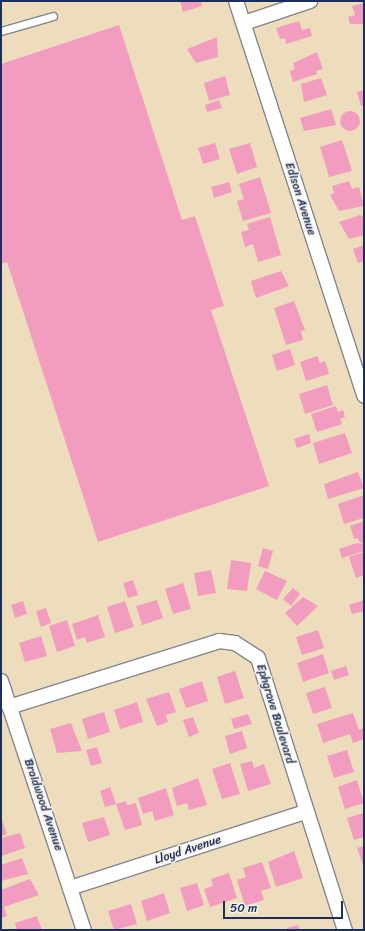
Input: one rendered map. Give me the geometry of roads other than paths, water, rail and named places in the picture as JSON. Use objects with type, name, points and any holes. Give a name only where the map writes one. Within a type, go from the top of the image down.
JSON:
[{"type":"street","name":"Edison Avenue","points":[[236,1],[364,396]]},
{"type":"street","points":[[244,23],[310,1]]},
{"type":"street","name":"Ephgrave Boulevard","points":[[9,707],[219,641],[235,643],[258,658],[305,812],[345,930]]},
{"type":"street","name":"Braidwood Avenue","points":[[1,681],[84,930]]},
{"type":"street","name":"Lloyd Avenue","points":[[70,888],[305,812]]},
{"type":"lane","points":[[1,31],[53,16]]}]
